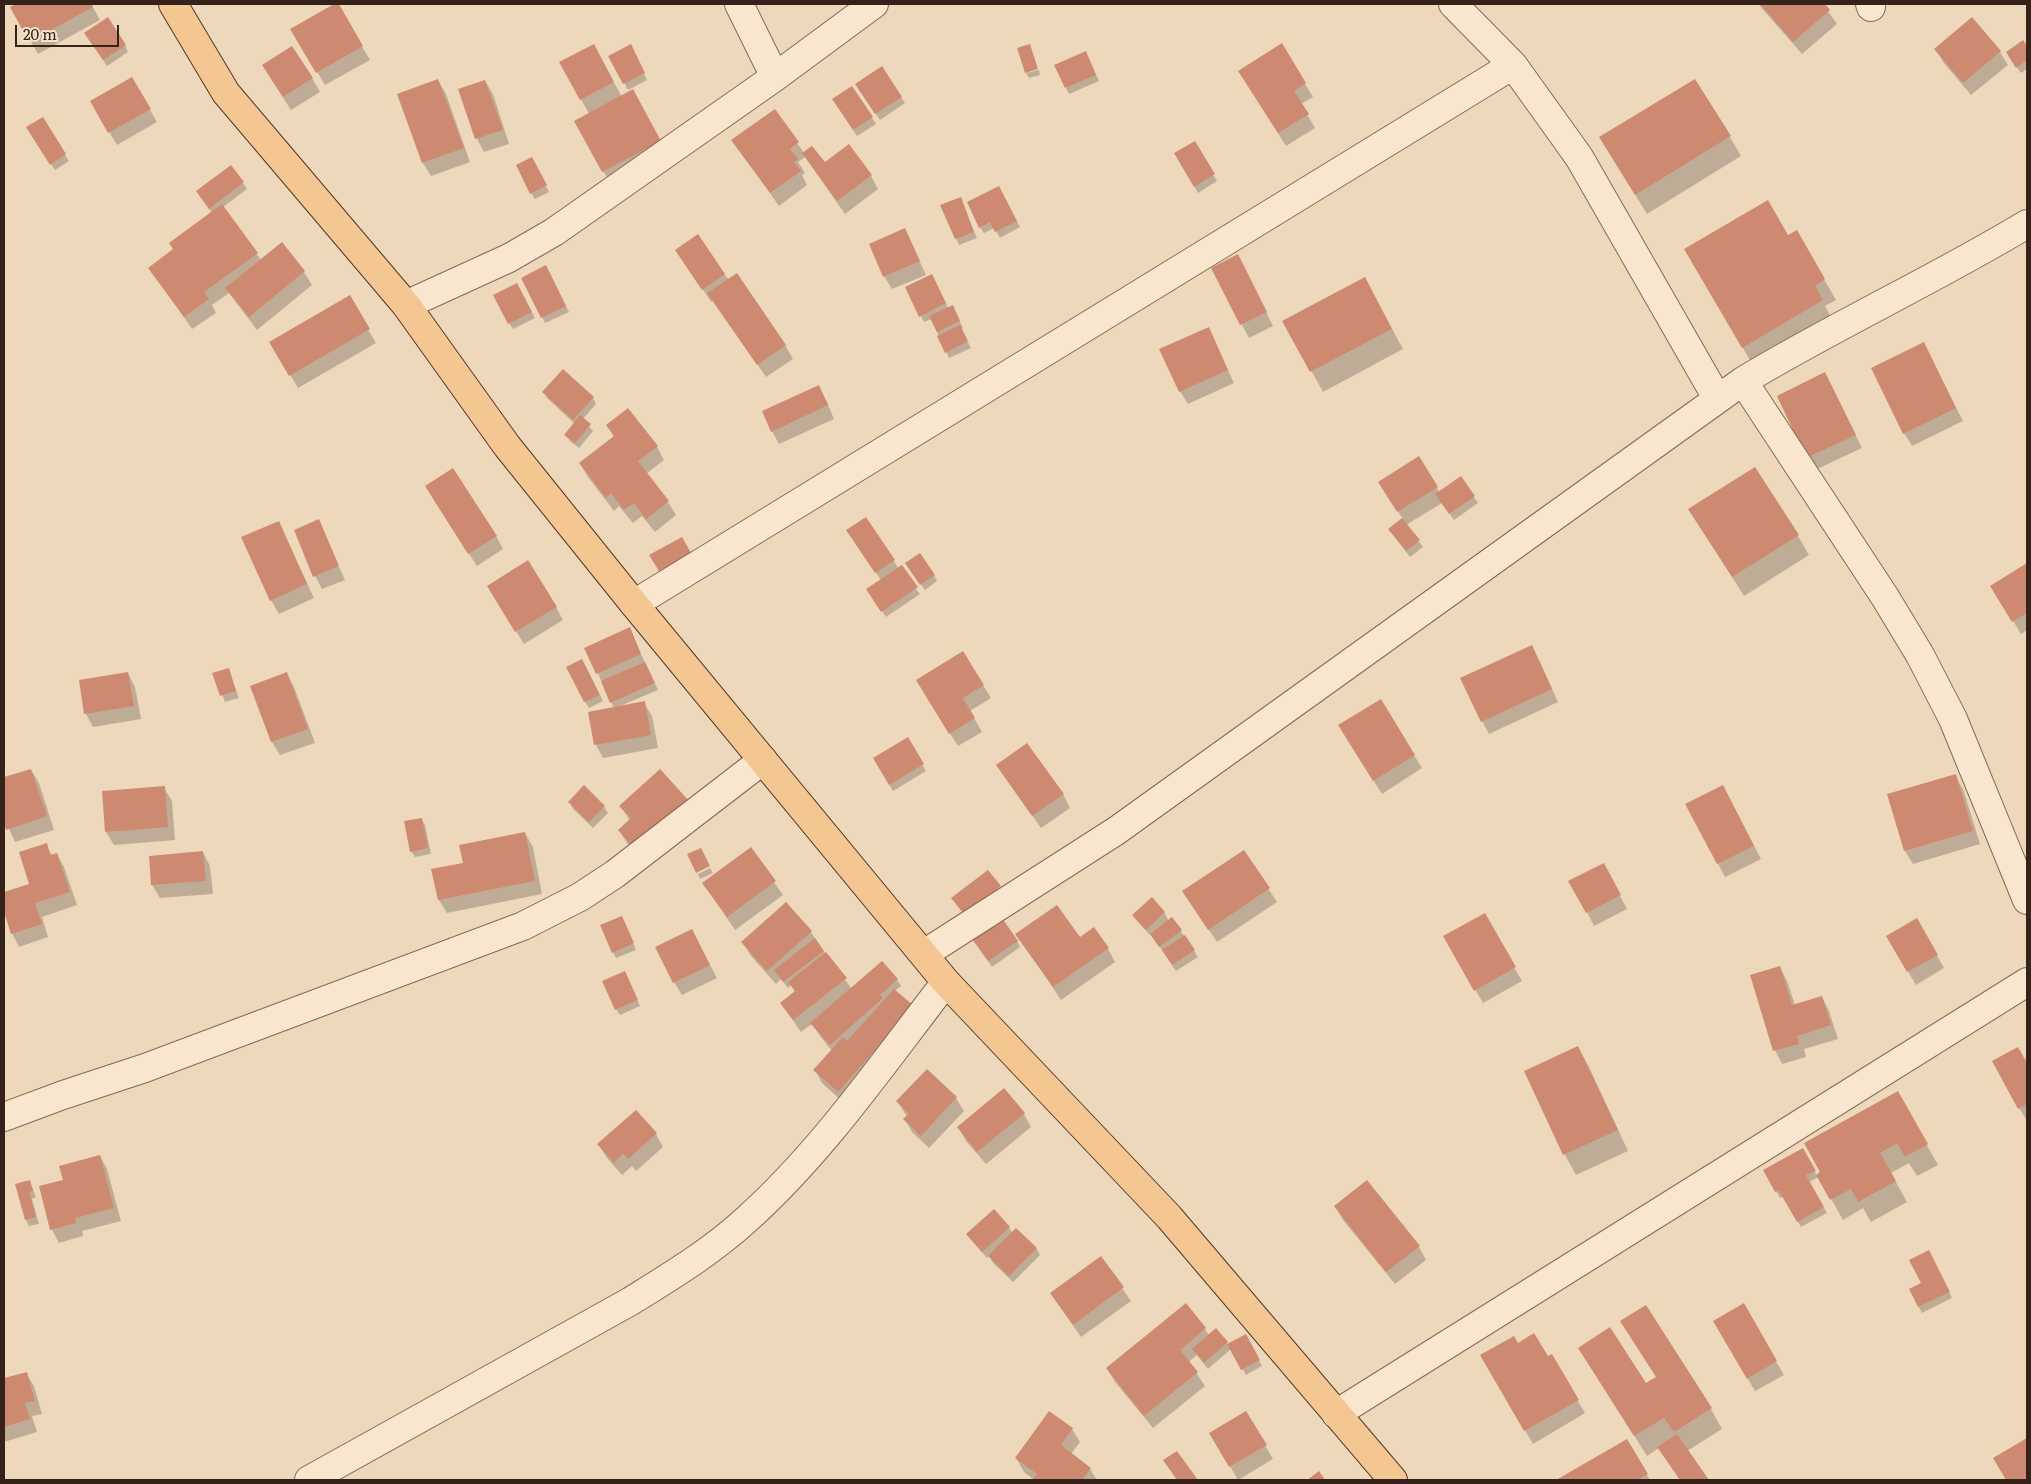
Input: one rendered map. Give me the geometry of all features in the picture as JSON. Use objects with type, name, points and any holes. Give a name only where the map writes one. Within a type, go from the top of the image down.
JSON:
[{"type":"main road","points":[[173,4],[226,93],[406,305],[507,446],[634,604],[946,982],[1169,1217],[1393,1480]]},
{"type":"street","points":[[739,4],[775,78]]},
{"type":"street","points":[[406,305],[509,258],[554,232],[775,78],[874,4]]},
{"type":"street","points":[[1453,4],[1513,64],[1579,157],[1718,398]]},
{"type":"street","points":[[634,604],[1513,64]]},
{"type":"street","points":[[924,954],[1116,831],[1743,380],[1802,346],[1882,306],[2027,224]]},
{"type":"street","points":[[1743,380],[1880,588],[1920,655],[1953,719],[2027,900]]},
{"type":"street","points":[[4,1117],[63,1094],[155,1065],[522,926],[580,897],[615,874],[763,760]]},
{"type":"street","points":[[309,1480],[631,1301],[712,1248],[746,1220],[819,1144],[946,982]]},
{"type":"street","points":[[1336,1414],[2027,982]]},
{"type":"building","points":[[16,4],[92,4],[93,7],[29,42],[10,7]]},
{"type":"building","points":[[334,4],[339,4],[363,46],[316,73],[290,29]]},
{"type":"building","points":[[1760,4],[1825,4],[1830,10],[1793,42]]},
{"type":"building","points":[[108,17],[126,45],[103,60],[84,33]]},
{"type":"building","points":[[1972,17],[2001,51],[1963,83],[1934,49]]},
{"type":"building","points":[[2023,40],[2027,46],[2027,60],[2016,68],[2006,52]]},
{"type":"building","points":[[1282,43],[1306,83],[1294,91],[1309,114],[1278,133],[1238,71]]},
{"type":"building","points":[[594,44],[614,82],[580,100],[559,62]]},
{"type":"building","points":[[631,44],[645,73],[623,84],[608,56]]},
{"type":"building","points":[[1030,44],[1038,69],[1025,73],[1017,48]]},
{"type":"building","points":[[292,46],[313,78],[283,97],[262,65]]},
{"type":"building","points":[[1086,51],[1096,75],[1065,88],[1054,65]]},
{"type":"building","points":[[882,66],[902,97],[875,114],[855,84]]},
{"type":"building","points":[[132,77],[151,109],[108,133],[90,101]]},
{"type":"building","points":[[438,79],[464,148],[422,163],[397,94]]},
{"type":"building","points":[[1695,79],[1731,136],[1635,195],[1599,137]]},
{"type":"building","points":[[485,80],[503,130],[475,139],[458,89]]},
{"type":"building","points":[[852,86],[873,117],[853,130],[832,99]]},
{"type":"building","points":[[633,89],[661,141],[602,172],[574,121]]},
{"type":"building","points":[[775,109],[799,142],[790,149],[798,159],[794,162],[801,171],[770,193],[731,140]]},
{"type":"building","points":[[43,117],[66,154],[50,165],[26,127]]},
{"type":"building","points":[[1195,141],[1215,174],[1194,187],[1174,153]]},
{"type":"building","points":[[849,144],[872,175],[837,201],[802,153],[812,146],[825,162]]},
{"type":"building","points":[[532,157],[547,185],[530,194],[516,165]]},
{"type":"building","points":[[231,165],[244,182],[209,209],[196,191]]},
{"type":"building","points":[[999,186],[1017,221],[995,232],[990,222],[979,228],[967,202]]},
{"type":"building","points":[[961,197],[974,232],[955,239],[940,205]]},
{"type":"building","points":[[1768,200],[1788,235],[1797,230],[1825,279],[1815,286],[1823,300],[1742,348],[1684,249]]},
{"type":"building","points":[[222,204],[258,253],[204,292],[209,299],[184,317],[148,268],[173,249],[169,243]]},
{"type":"building","points":[[905,228],[920,261],[883,277],[869,244]]},
{"type":"building","points":[[698,234],[725,274],[702,290],[675,250]]},
{"type":"building","points":[[282,242],[305,271],[249,317],[225,288]]},
{"type":"building","points":[[1238,254],[1267,312],[1240,325],[1211,268]]},
{"type":"building","points":[[546,265],[566,306],[541,318],[521,278]]},
{"type":"building","points":[[737,273],[786,345],[757,365],[707,293]]},
{"type":"building","points":[[932,274],[946,303],[919,317],[905,287]]},
{"type":"building","points":[[1365,277],[1392,329],[1310,372],[1282,321]]},
{"type":"building","points":[[517,283],[532,312],[508,324],[493,295]]},
{"type":"building","points":[[350,295],[370,329],[289,376],[269,342]]},
{"type":"building","points":[[953,305],[960,321],[937,332],[929,316]]},
{"type":"building","points":[[960,325],[968,341],[945,353],[937,336]]},
{"type":"building","points":[[1209,327],[1228,370],[1179,392],[1159,349]]},
{"type":"building","points":[[1924,342],[1956,408],[1903,434],[1871,368]]},
{"type":"building","points":[[563,369],[594,397],[573,420],[542,392]]},
{"type":"building","points":[[1825,372],[1856,435],[1806,458],[1777,396]]},
{"type":"building","points":[[819,385],[828,405],[771,432],[762,411]]},
{"type":"building","points":[[628,408],[658,446],[638,461],[669,501],[646,519],[634,503],[624,510],[611,493],[606,498],[579,463],[614,436],[606,425]]},
{"type":"building","points":[[580,415],[591,424],[575,443],[564,435]]},
{"type":"building","points":[[1419,456],[1438,487],[1397,512],[1378,482]]},
{"type":"building","points":[[1755,467],[1799,535],[1732,577],[1688,509]]},
{"type":"building","points":[[453,468],[497,536],[468,554],[425,486]]},
{"type":"building","points":[[1461,476],[1475,496],[1449,514],[1435,494]]},
{"type":"building","points":[[866,517],[895,560],[875,573],[846,530]]},
{"type":"building","points":[[1402,518],[1420,540],[1406,551],[1388,529]]},
{"type":"building","points":[[319,519],[339,566],[313,577],[294,530]]},
{"type":"building","points":[[279,521],[307,584],[270,601],[241,537]]},
{"type":"building","points":[[682,537],[694,558],[662,576],[649,555]]},
{"type":"building","points":[[920,553],[935,575],[920,585],[905,563]]},
{"type":"building","points":[[528,560],[557,607],[515,632],[487,586]]},
{"type":"building","points":[[2027,563],[2027,613],[2012,622],[1990,586]]},
{"type":"building","points":[[902,565],[918,587],[881,612],[866,589]]},
{"type":"building","points":[[630,627],[641,654],[596,674],[584,648]]},
{"type":"building","points":[[1532,645],[1552,689],[1481,722],[1460,678]]},
{"type":"building","points":[[963,651],[984,685],[963,698],[975,718],[949,734],[916,680]]},
{"type":"building","points":[[582,659],[600,695],[584,702],[566,667]]},
{"type":"building","points":[[645,662],[655,683],[610,703],[601,681]]},
{"type":"building","points":[[229,668],[236,691],[220,696],[212,673]]},
{"type":"building","points":[[128,672],[134,706],[84,714],[79,680]]},
{"type":"building","points":[[287,672],[308,729],[271,742],[250,686]]},
{"type":"building","points":[[1381,699],[1415,755],[1373,781],[1338,725]]},
{"type":"building","points":[[645,701],[651,735],[594,745],[588,712]]},
{"type":"building","points":[[908,737],[924,764],[889,785],[873,758]]},
{"type":"building","points":[[1027,743],[1064,794],[1032,816],[996,765]]},
{"type":"building","points":[[31,769],[47,816],[6,830],[4,822],[4,777]]},
{"type":"building","points":[[660,769],[690,802],[635,850],[618,830],[631,818],[619,806]]},
{"type":"building","points":[[1956,774],[1973,831],[1904,851],[1887,794]]},
{"type":"building","points":[[584,785],[605,806],[589,822],[568,802]]},
{"type":"building","points":[[1723,785],[1754,846],[1717,864],[1685,804]]},
{"type":"building","points":[[165,786],[168,827],[105,832],[102,791]]},
{"type":"building","points":[[422,818],[428,848],[410,852],[404,821]]},
{"type":"building","points":[[525,832],[535,881],[438,900],[431,869],[463,863],[459,845]]},
{"type":"building","points":[[47,843],[50,855],[57,853],[70,892],[35,903],[42,924],[11,934],[4,912],[4,892],[29,884],[19,852]]},
{"type":"building","points":[[751,847],[776,881],[727,917],[702,883]]},
{"type":"building","points":[[701,848],[710,866],[696,873],[687,854]]},
{"type":"building","points":[[1244,850],[1270,888],[1208,930],[1182,891]]},
{"type":"building","points":[[203,851],[206,881],[151,885],[149,856]]},
{"type":"building","points":[[1604,863],[1621,895],[1586,913],[1568,881]]},
{"type":"building","points":[[988,870],[1001,886],[964,914],[951,898]]},
{"type":"building","points":[[1152,897],[1165,912],[1146,930],[1132,915]]},
{"type":"building","points":[[786,902],[812,931],[767,971],[741,942]]},
{"type":"building","points":[[1057,905],[1080,937],[1094,927],[1109,948],[1053,987],[1015,934]]},
{"type":"building","points":[[1485,913],[1516,967],[1474,991],[1443,936]]},
{"type":"building","points":[[622,916],[634,943],[612,953],[600,925]]},
{"type":"building","points":[[1172,917],[1182,930],[1159,947],[1150,934]]},
{"type":"building","points":[[1002,918],[1018,941],[988,961],[972,939]]},
{"type":"building","points":[[1917,918],[1938,955],[1907,972],[1886,936]]},
{"type":"building","points":[[692,929],[710,965],[673,983],[655,947]]},
{"type":"building","points":[[1185,935],[1195,950],[1172,965],[1162,950]]},
{"type":"building","points":[[815,938],[824,951],[783,982],[774,970]]},
{"type":"building","points":[[826,952],[847,978],[793,1020],[780,1003],[795,991],[788,982]]},
{"type":"building","points":[[882,961],[898,979],[880,995],[883,998],[830,1045],[810,1023]]},
{"type":"building","points":[[1780,966],[1792,1005],[1822,996],[1831,1025],[1797,1036],[1799,1044],[1773,1051],[1750,975]]},
{"type":"building","points":[[625,971],[638,1000],[615,1010],[602,981]]},
{"type":"building","points":[[894,989],[914,1006],[838,1092],[813,1070],[843,1037],[847,1041]]},
{"type":"building","points":[[1578,1046],[1618,1130],[1563,1155],[1524,1071]]},
{"type":"building","points":[[2018,1047],[2027,1063],[2027,1104],[2018,1109],[1992,1061]]},
{"type":"building","points":[[927,1069],[957,1097],[921,1136],[903,1119],[909,1114],[896,1101]]},
{"type":"building","points":[[1004,1088],[1025,1113],[977,1152],[957,1127]]},
{"type":"building","points":[[1898,1091],[1928,1144],[1905,1157],[1897,1143],[1880,1153],[1896,1181],[1858,1202],[1851,1189],[1830,1200],[1816,1175],[1820,1172],[1804,1143]]},
{"type":"building","points":[[636,1110],[657,1133],[628,1159],[623,1153],[614,1163],[597,1144]]},
{"type":"building","points":[[1803,1148],[1816,1171],[1806,1175],[1824,1207],[1797,1222],[1779,1191],[1775,1192],[1763,1170]]},
{"type":"building","points":[[100,1155],[114,1208],[75,1218],[76,1223],[50,1230],[39,1186],[63,1180],[59,1166]]},
{"type":"building","points":[[30,1180],[33,1191],[29,1192],[36,1217],[25,1220],[15,1184]]},
{"type":"building","points":[[1367,1180],[1420,1246],[1386,1272],[1334,1206]]},
{"type":"building","points":[[994,1209],[1010,1227],[982,1252],[966,1234]]},
{"type":"building","points":[[1016,1228],[1037,1248],[1009,1276],[988,1256]]},
{"type":"building","points":[[1929,1250],[1950,1292],[1918,1307],[1909,1289],[1921,1283],[1909,1260]]},
{"type":"building","points":[[1101,1256],[1124,1287],[1073,1325],[1050,1293]]},
{"type":"building","points":[[1186,1303],[1206,1328],[1180,1350],[1198,1372],[1144,1416],[1106,1368]]},
{"type":"building","points":[[1744,1303],[1777,1361],[1747,1379],[1713,1321]]},
{"type":"building","points":[[1646,1305],[1712,1408],[1674,1432],[1664,1418],[1634,1436],[1578,1348],[1610,1327],[1646,1383],[1656,1377],[1620,1321]]},
{"type":"building","points":[[1216,1328],[1228,1342],[1204,1363],[1192,1349]]},
{"type":"building","points":[[1534,1333],[1548,1356],[1552,1354],[1579,1400],[1524,1431],[1480,1355],[1514,1336],[1518,1343]]},
{"type":"building","points":[[1246,1334],[1260,1360],[1241,1370],[1227,1344]]},
{"type":"building","points":[[27,1372],[35,1401],[25,1403],[30,1419],[4,1427],[4,1378]]},
{"type":"building","points":[[1049,1411],[1073,1428],[1061,1445],[1091,1468],[1082,1480],[1032,1480],[1037,1474],[1015,1458]]},
{"type":"building","points":[[1246,1411],[1267,1445],[1229,1467],[1209,1433]]},
{"type":"building","points":[[1677,1434],[1709,1480],[1680,1480],[1657,1447]]},
{"type":"building","points":[[2027,1438],[2027,1480],[2006,1480],[1993,1458]]},
{"type":"building","points":[[1627,1439],[1648,1474],[1638,1480],[1556,1480]]},
{"type":"building","points":[[1177,1451],[1198,1480],[1177,1480],[1163,1460]]},
{"type":"building","points":[[1319,1471],[1325,1480],[1307,1480]]}]
